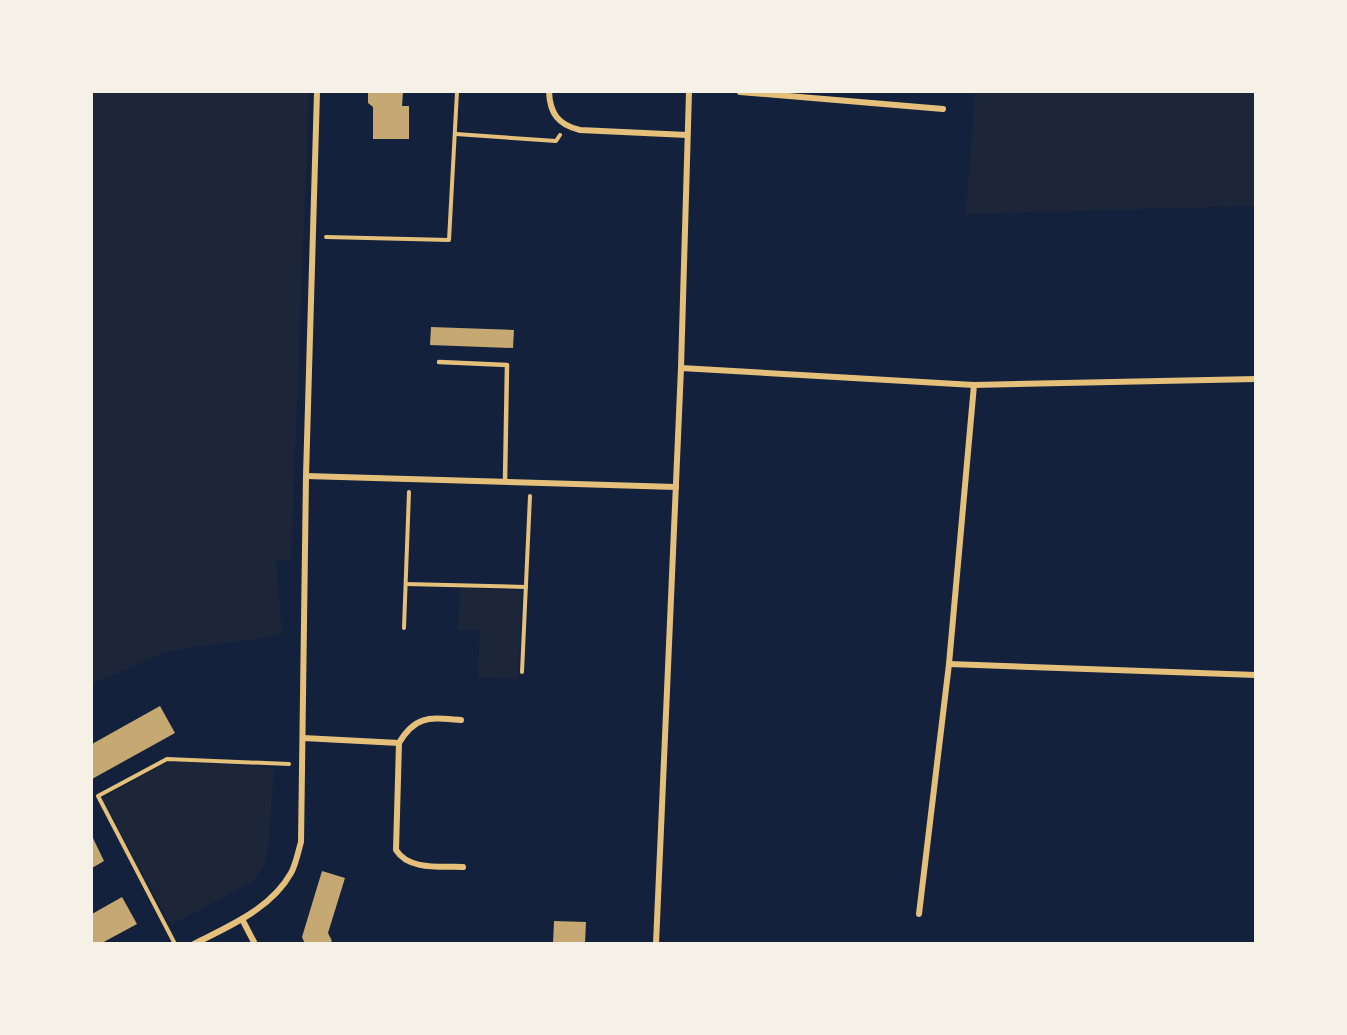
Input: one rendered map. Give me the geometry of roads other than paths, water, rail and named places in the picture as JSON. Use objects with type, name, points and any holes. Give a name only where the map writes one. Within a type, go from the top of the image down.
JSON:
[{"type":"street","points":[[194,944],[242,920],[276,894],[291,872],[301,842],[306,476],[317,92]]},
{"type":"street","points":[[549,92],[552,111],[566,125],[580,130],[687,135]]},
{"type":"street","points":[[656,944],[681,368],[689,92]]},
{"type":"street","points":[[740,92],[943,109]]},
{"type":"street","points":[[681,368],[974,385],[1256,379]]},
{"type":"street","points":[[919,914],[949,664],[974,385]]},
{"type":"street","points":[[306,476],[676,487]]},
{"type":"street","points":[[949,664],[1256,675]]},
{"type":"street","points":[[461,720],[433,718],[418,722],[407,729],[399,743],[396,850],[407,861],[416,865],[463,867]]},
{"type":"street","points":[[303,738],[399,743]]},
{"type":"street","points":[[242,920],[255,944]]},
{"type":"lane","points":[[439,362],[507,365],[505,482]]}]
